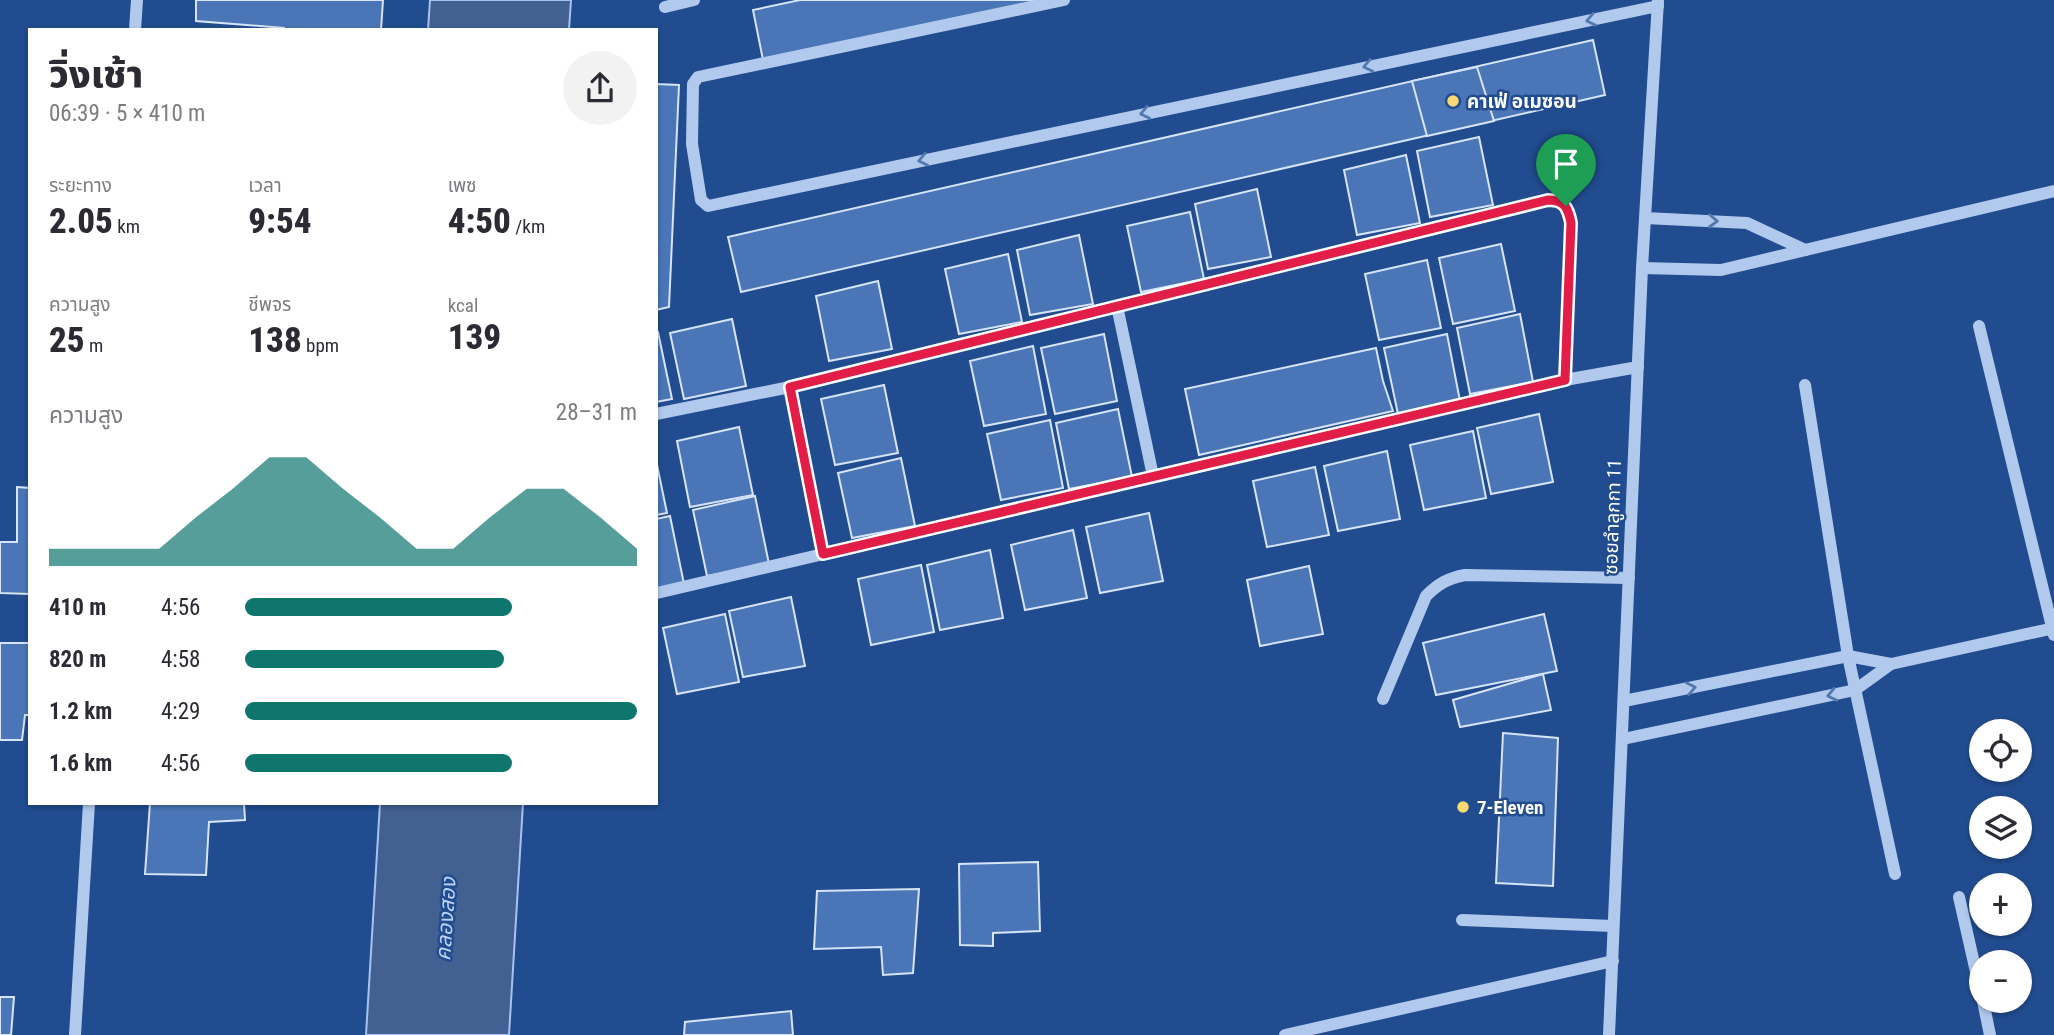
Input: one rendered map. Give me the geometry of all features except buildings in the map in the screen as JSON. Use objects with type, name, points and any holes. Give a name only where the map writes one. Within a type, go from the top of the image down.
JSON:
[{"type":"street","points":[[135,28],[137,0]]},
{"type":"street","points":[[665,7],[694,0]]},
{"type":"street","points":[[1065,0],[698,77],[693,84],[692,144],[701,200],[708,206],[1658,3]]},
{"type":"street","name":"ซอยลำลูกกา 11","points":[[1609,1035],[1642,268],[1658,3]]},
{"type":"street","points":[[1642,268],[1721,270],[2054,191]]},
{"type":"street","points":[[658,414],[790,387],[1548,200],[1558,200],[1566,206],[1571,223],[1565,380]]},
{"type":"street","points":[[1645,218],[1747,223],[1805,250]]},
{"type":"street","points":[[1117,306],[1153,477]]},
{"type":"street","points":[[1624,701],[1848,656],[1891,664],[2054,631],[1979,326]]},
{"type":"street","points":[[658,593],[1565,380],[1638,367]]},
{"type":"street","points":[[1805,385],[1848,656],[1895,874]]},
{"type":"street","points":[[790,387],[823,554]]},
{"type":"street","points":[[1383,699],[1426,596],[1450,577],[1629,578]]},
{"type":"street","points":[[1623,739],[1855,690],[1891,664]]},
{"type":"street","points":[[75,1035],[89,805]]},
{"type":"street","points":[[1959,897],[1971,950]]},
{"type":"street","points":[[1462,920],[1614,926]]},
{"type":"street","points":[[1285,1035],[1613,961]]},
{"type":"street","points":[[1985,1013],[1990,1035]]},
{"type":"water","points":[[430,0],[571,0],[569,28],[428,28]]},
{"type":"water","name":"คลองสอง","points":[[380,805],[523,805],[509,1035],[366,1035]]},
{"type":"place","name":"คาเฟ่ อเมซอน","points":[[1453,101]]},
{"type":"place","name":"7-Eleven","points":[[1463,807]]},
{"type":"route","points":[[1548,200],[1558,200],[1566,206],[1571,223],[1565,380],[823,554],[790,387],[1548,200]]}]
